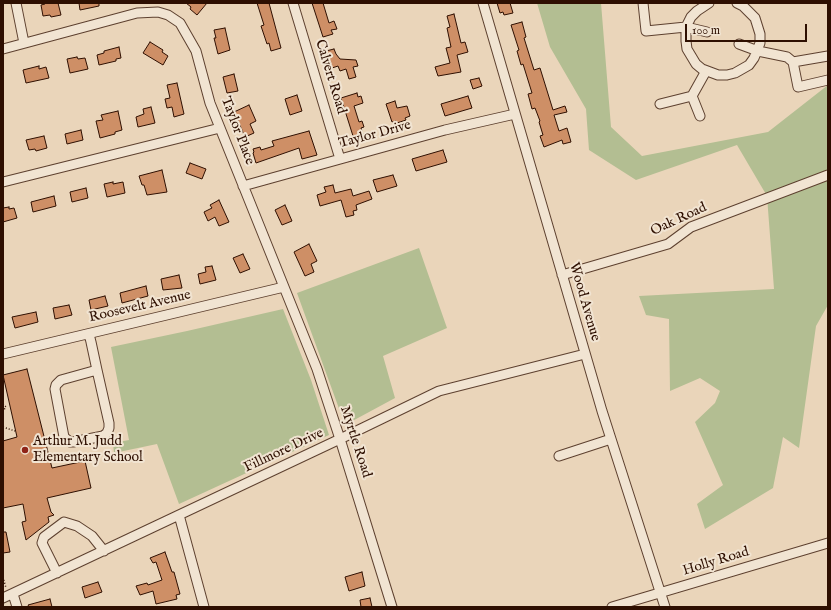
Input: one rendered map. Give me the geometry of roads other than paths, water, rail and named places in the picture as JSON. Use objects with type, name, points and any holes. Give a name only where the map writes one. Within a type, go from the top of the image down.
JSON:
[{"type":"street","points":[[16,3],[24,43]]},
{"type":"street","name":"Calvert Road","points":[[293,3],[340,158]]},
{"type":"street","name":"Wood Avenue","points":[[483,3],[514,114],[585,354],[665,607]]},
{"type":"street","points":[[643,3],[646,31],[686,27],[707,32]]},
{"type":"street","points":[[705,4],[691,17],[686,27],[687,49],[696,64],[706,71],[718,75],[735,73],[749,65],[758,51],[760,42],[758,26],[755,18],[749,6],[736,3]]},
{"type":"street","points":[[3,49],[151,8]]},
{"type":"street","name":"Taylor Place","points":[[151,8],[175,19],[180,23],[196,51],[210,103],[284,287]]},
{"type":"street","points":[[739,44],[758,51],[787,57],[793,62],[798,87],[828,80]]},
{"type":"street","points":[[793,62],[828,56]]},
{"type":"street","points":[[660,104],[692,96],[706,71]]},
{"type":"street","points":[[692,96],[700,116]]},
{"type":"street","name":"Taylor Drive","points":[[243,186],[445,130],[514,114]]},
{"type":"street","points":[[3,182],[220,128]]},
{"type":"street","name":"Oak Road","points":[[562,275],[668,244],[691,227],[828,175]]},
{"type":"street","name":"Roosevelt Avenue","points":[[3,354],[284,287]]},
{"type":"street","name":"Myrtle Road","points":[[284,287],[317,369],[392,607]]},
{"type":"street","points":[[89,334],[109,423],[109,428],[107,433],[103,436],[70,442],[64,437],[55,389],[56,386],[61,380],[97,370]]},
{"type":"street","name":"Fillmore Drive","points":[[8,594],[57,573],[179,516],[439,391],[585,354]]},
{"type":"street","points":[[559,456],[611,439]]},
{"type":"street","points":[[179,516],[204,607]]},
{"type":"street","points":[[57,573],[42,543],[44,537],[64,522],[78,526],[92,536],[104,551]]},
{"type":"street","name":"Holly Road","points":[[612,607],[828,543]]},
{"type":"street","points":[[8,594],[17,607]]},
{"type":"place","name":"Arthur M. Judd Elementary School","points":[[25,450]]}]
